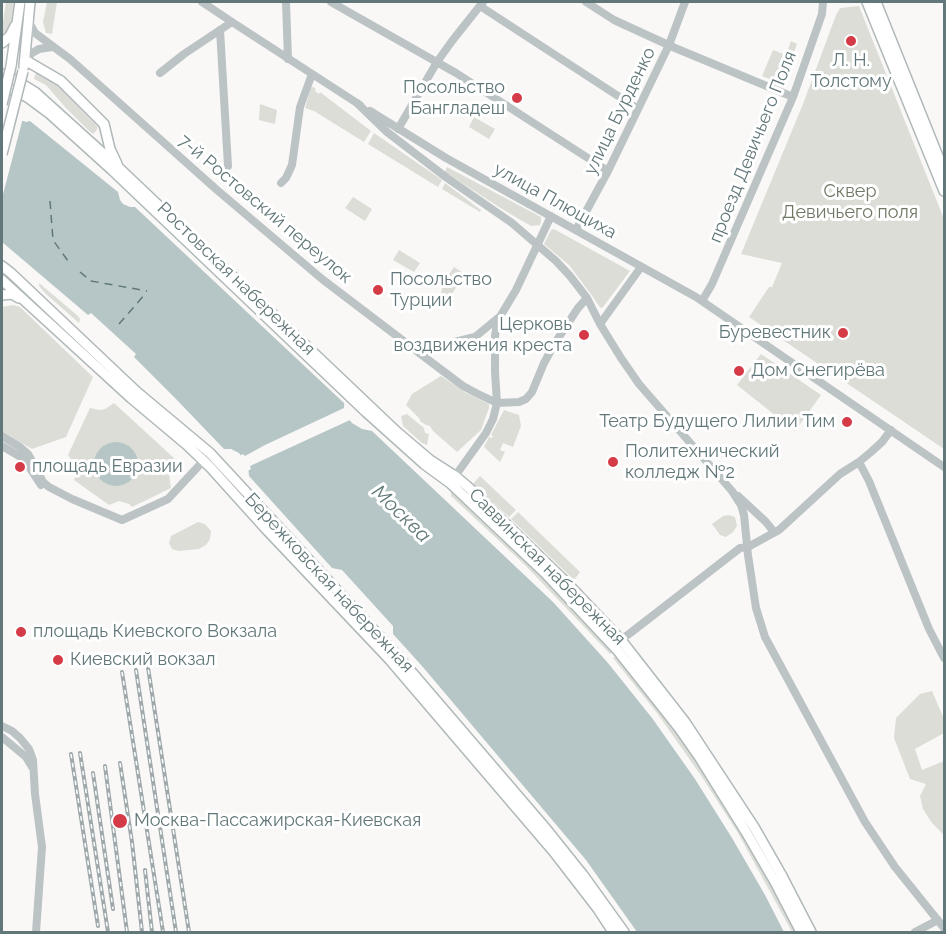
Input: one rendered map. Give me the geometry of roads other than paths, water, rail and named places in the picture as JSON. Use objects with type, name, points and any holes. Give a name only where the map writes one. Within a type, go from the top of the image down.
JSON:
[{"type":"main road","points":[[2,104],[11,66],[20,2]]},
{"type":"main road","points":[[2,154],[23,71],[30,2]]},
{"type":"main road","points":[[867,2],[945,191]]},
{"type":"main road","points":[[876,2],[945,171]]},
{"type":"main road","points":[[2,43],[10,36],[19,12]]},
{"type":"main road","points":[[2,57],[11,66]]},
{"type":"main road","points":[[25,60],[61,81],[104,124],[117,166]]},
{"type":"main road","points":[[2,74],[16,86]]},
{"type":"main road","points":[[2,85],[16,86]]},
{"type":"main road","name":"Ростовская набережная","points":[[16,86],[35,92],[80,132],[397,432],[452,480]]},
{"type":"main road","name":"Ростовская набережная","points":[[16,86],[112,170],[373,418],[424,464],[452,480]]},
{"type":"main road","points":[[80,132],[93,138],[99,134],[101,129],[94,114]]},
{"type":"main road","name":"Бережковская набережная","points":[[2,266],[207,457],[232,485],[333,585],[412,672],[560,847],[624,933]]},
{"type":"main road","name":"Бережковская набережная","points":[[2,280],[131,398],[207,457]]},
{"type":"main road","points":[[2,295],[12,294],[26,301]]},
{"type":"main road","name":"Саввинская набережная","points":[[452,480],[539,554],[570,586],[685,722],[754,826],[811,933]]},
{"type":"main road","name":"Бережковская набережная","points":[[232,485],[265,528],[390,660],[554,852],[598,909],[613,933]]},
{"type":"main road","name":"Саввинская набережная","points":[[617,643],[705,766],[769,872],[801,933]]},
{"type":"street","name":"улица Плющиха","points":[[202,2],[357,104],[446,158],[702,301],[945,467]]},
{"type":"street","points":[[286,2],[288,59]]},
{"type":"street","points":[[331,2],[437,62],[608,171]]},
{"type":"street","points":[[586,2],[614,20],[793,97]]},
{"type":"street","name":"улица Бурденко","points":[[576,230],[608,171],[669,45],[685,2]]},
{"type":"street","name":"проезд Девичьего Поля","points":[[702,301],[712,284],[793,97],[822,14],[824,2]]},
{"type":"street","points":[[822,14],[830,2]]},
{"type":"street","points":[[398,129],[437,62],[482,4],[638,109]]},
{"type":"street","name":"7-й Ростовский переулок","points":[[28,22],[35,33],[70,59],[314,273],[463,386],[497,403]]},
{"type":"street","points":[[160,74],[184,54],[231,22]]},
{"type":"street","points":[[220,30],[228,165]]},
{"type":"street","points":[[25,60],[39,48],[52,47]]},
{"type":"street","points":[[281,183],[292,165],[300,107],[312,74]]},
{"type":"street","points":[[357,104],[387,132],[527,234],[556,261],[587,298],[600,324],[639,384],[732,491],[761,516],[774,532]]},
{"type":"street","points":[[452,480],[486,433],[493,419],[497,403],[495,336],[501,315],[516,290],[551,216]]},
{"type":"street","points":[[600,324],[641,267]]},
{"type":"street","points":[[497,403],[519,402],[526,399],[532,392],[555,343],[587,298]]},
{"type":"street","points":[[415,349],[416,346],[442,345],[475,337],[501,315]]},
{"type":"street","points":[[617,643],[740,548],[748,547],[774,532],[840,474],[860,462],[882,442],[891,430]]},
{"type":"street","points":[[2,436],[28,454],[46,485],[72,499],[122,520],[168,499],[207,457]]},
{"type":"street","points":[[2,446],[24,459],[42,486],[72,499]]},
{"type":"street","points":[[860,462],[929,629],[945,658]]},
{"type":"street","points":[[732,491],[744,515],[756,608],[773,654],[865,822],[896,867],[945,928]]},
{"type":"street","points":[[2,726],[20,738],[31,753],[33,760],[42,847],[36,933]]},
{"type":"street","points":[[3,737],[9,740],[12,731]]},
{"type":"street","points":[[3,737],[26,757],[34,772]]},
{"type":"street","points":[[915,933],[938,920]]},
{"type":"water","name":"Москва","points":[[2,110],[23,121],[30,121],[118,192],[123,204],[135,207],[344,403],[345,414],[352,423],[362,429],[372,431],[553,602],[608,663],[652,718],[695,779],[732,838],[784,932],[637,932],[586,860],[393,634],[393,626],[342,570],[332,568],[249,476],[248,466],[239,453],[231,449],[224,449],[134,357],[136,354],[91,313],[88,315],[2,242]]},
{"type":"water","points":[[116,442],[131,449],[138,464],[131,479],[116,486],[101,479],[94,464],[101,449]]},
{"type":"railway","points":[[147,661],[189,932]]},
{"type":"railway","points":[[136,670],[176,932]]},
{"type":"railway","points":[[122,672],[163,932]]},
{"type":"railway","points":[[80,753],[108,932]]},
{"type":"railway","points":[[71,754],[98,926]]},
{"type":"railway","points":[[120,763],[142,932]]},
{"type":"railway","points":[[105,766],[127,932]]},
{"type":"railway","points":[[93,773],[113,909]]},
{"type":"railway","points":[[145,870],[152,932]]},
{"type":"place","name":"Л. Н. Толстому","points":[[851,41]]},
{"type":"place","name":"Посольство Бангладеш","points":[[517,98]]},
{"type":"place","name":"Посольство Турции","points":[[378,290]]},
{"type":"place","name":"Буревестник","points":[[843,333]]},
{"type":"place","name":"Церковь воздвижения креста","points":[[584,335]]},
{"type":"place","name":"Дом Снегирёва","points":[[739,371]]},
{"type":"place","name":"Театр Будущего Лилии Тим","points":[[847,422]]},
{"type":"place","name":"Политехнический колледж №2","points":[[613,462]]},
{"type":"place","name":"площадь Евразии","points":[[20,467]]},
{"type":"place","name":"площадь Киевского Вокзала","points":[[21,632]]},
{"type":"place","name":"Киевский вокзал","points":[[58,660]]},
{"type":"place","name":"Москва-Пассажирская-Киевская","points":[[120,821]]},
{"type":"park label","name":"Сквер Девичьего поля","points":[[850,202]]}]
